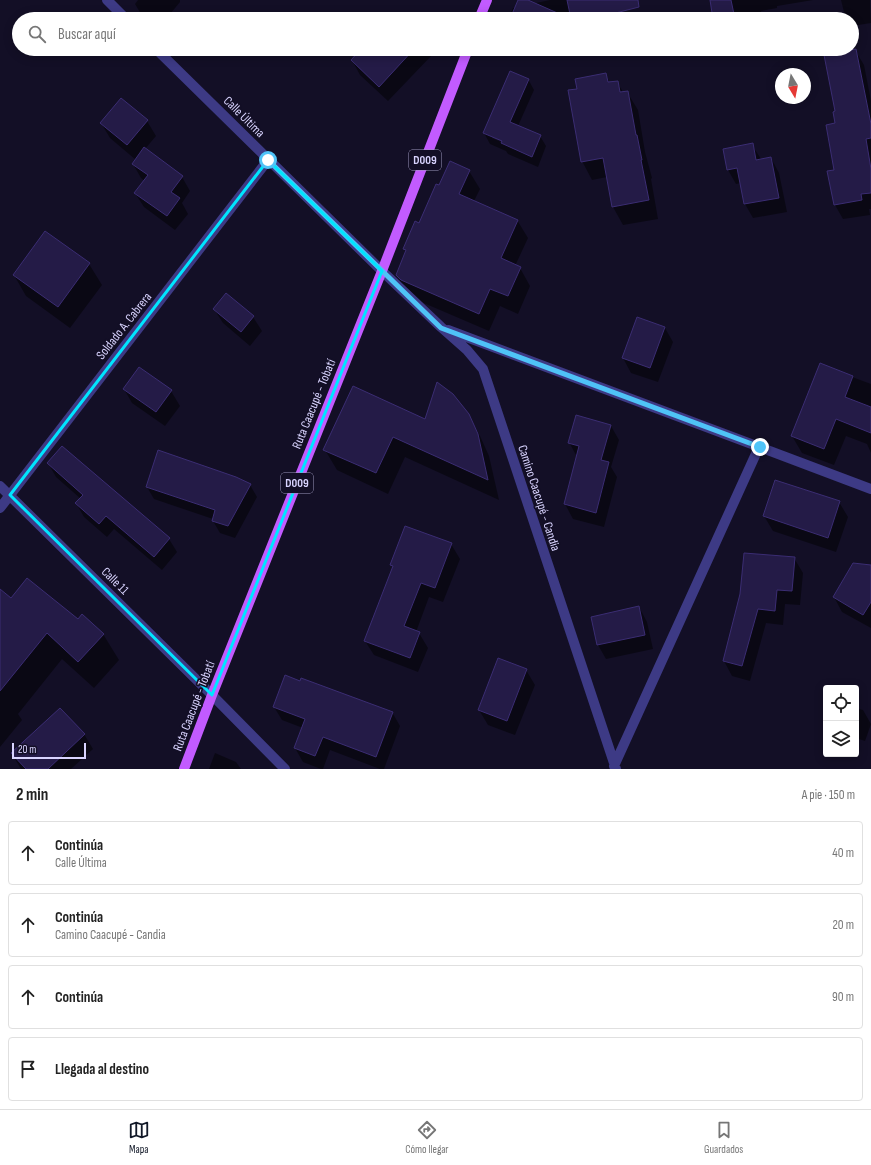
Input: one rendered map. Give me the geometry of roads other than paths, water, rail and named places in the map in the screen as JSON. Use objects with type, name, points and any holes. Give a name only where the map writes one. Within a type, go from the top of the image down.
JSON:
[{"type":"main road","points":[[482,12],[487,0]]},
{"type":"main road","name":"Ruta Caacupé - Tobatí","points":[[184,769],[212,694],[382,271],[465,56]]},
{"type":"street","points":[[107,0],[119,12]]},
{"type":"street","name":"Calle Última","points":[[163,56],[382,271]]},
{"type":"street","name":"Soldado A. Cabrera","points":[[0,508],[268,160]]},
{"type":"street","name":"Camino Caacupé - Candia","points":[[382,271],[441,328],[467,350],[483,369],[615,768]]},
{"type":"street","points":[[441,328],[871,489]]},
{"type":"street","points":[[615,768],[760,447]]},
{"type":"street","name":"Calle 11","points":[[0,486],[212,694],[285,769]]}]
